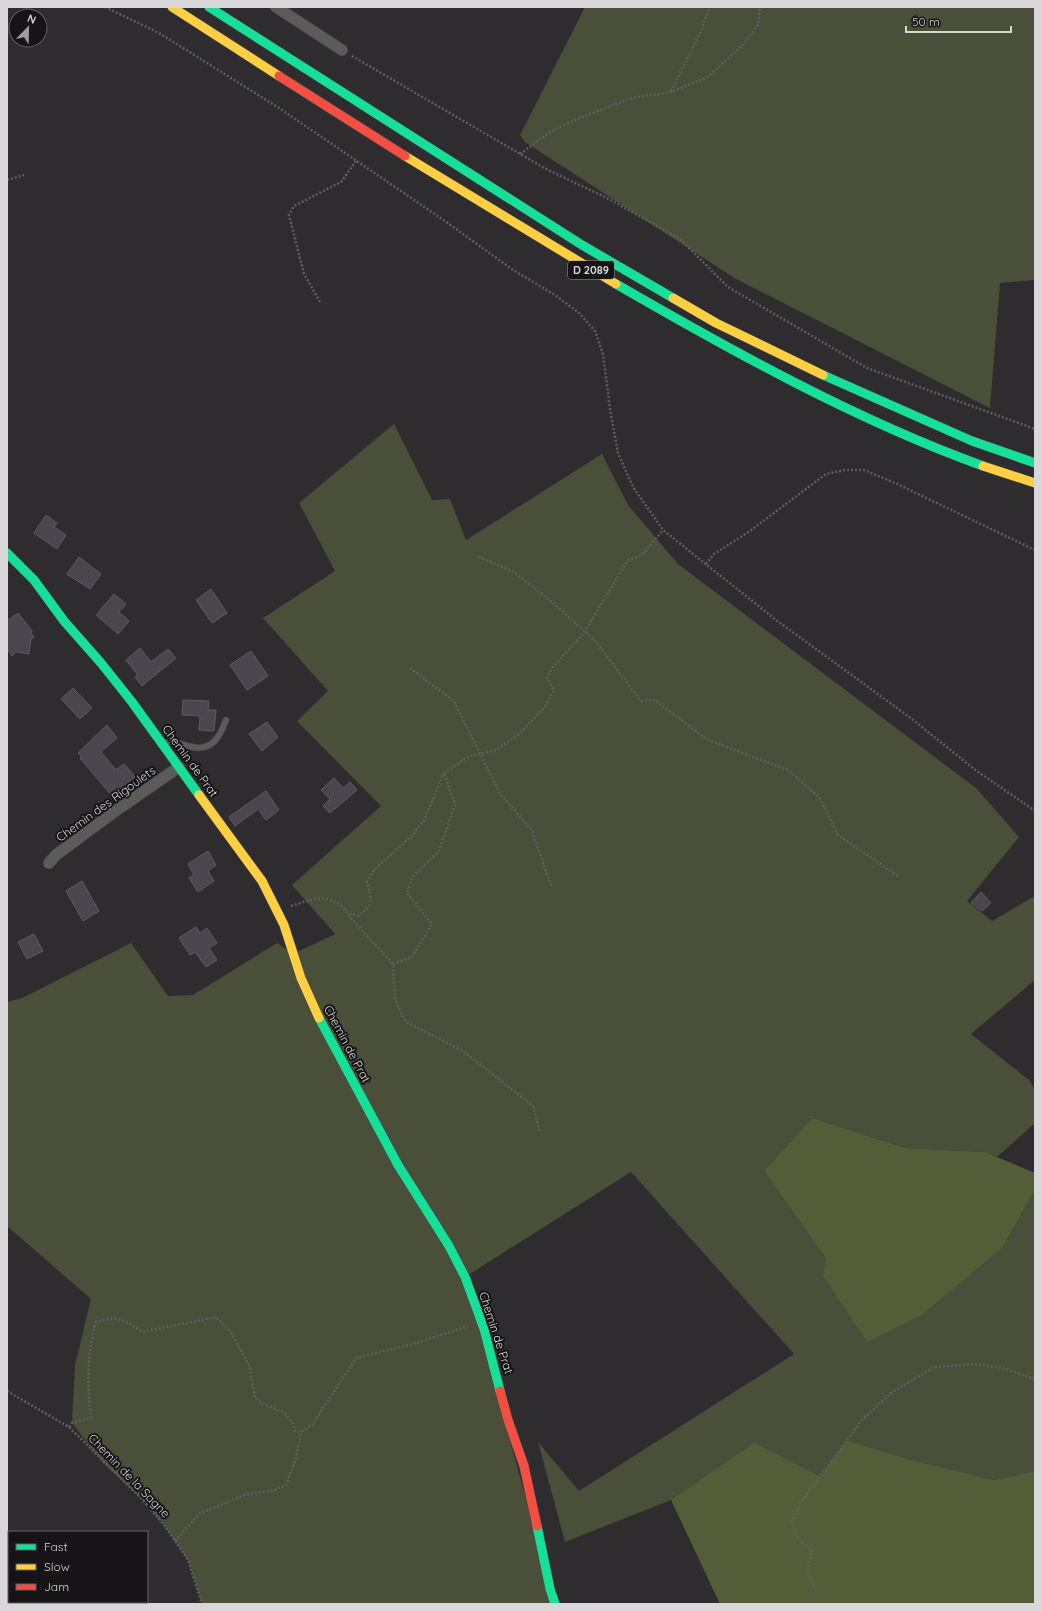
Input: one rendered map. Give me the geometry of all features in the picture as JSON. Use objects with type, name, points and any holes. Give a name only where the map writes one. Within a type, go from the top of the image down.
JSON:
[{"type":"main road","name":"D 2089","points":[[172,7],[361,128],[574,260],[698,332],[822,396],[966,460],[1035,483]]},
{"type":"main road","name":"D 2089","points":[[209,7],[582,245],[716,323],[831,379],[972,441],[1035,463]]},
{"type":"main road","name":"Chemin de Prat","points":[[7,553],[34,580],[64,621],[101,663],[132,702],[262,881],[284,925],[301,978],[322,1028],[398,1165],[428,1215],[449,1246],[465,1277],[496,1368],[508,1420],[524,1466],[550,1588],[555,1604]]},
{"type":"street","points":[[276,7],[342,50]]},
{"type":"street","name":"Chemin des Rigoulets","points":[[49,863],[56,855],[114,812],[179,767]]},
{"type":"lane","points":[[162,744],[172,741],[193,747],[213,744],[219,738],[226,720]]},
{"type":"path","points":[[105,7],[159,33],[279,108],[356,162],[442,219],[513,270],[555,295],[580,313],[595,331],[603,354],[610,409],[618,453],[633,487],[663,530],[776,620],[912,719],[974,769],[1035,811]]},
{"type":"path","points":[[671,92],[700,33],[710,7]]},
{"type":"path","points":[[520,154],[550,132],[575,120],[632,98],[671,92],[706,78],[742,46],[758,26],[760,7]]},
{"type":"path","points":[[342,50],[546,169],[609,199],[680,239],[728,288],[867,368],[1035,429]]},
{"type":"path","points":[[320,302],[304,274],[289,215],[294,206],[341,182],[356,162]]},
{"type":"path","points":[[7,180],[24,174]]},
{"type":"path","points":[[706,564],[714,554],[750,531],[826,474],[845,470],[864,470],[896,483],[1035,550]]},
{"type":"path","points":[[347,914],[358,916],[367,911],[372,898],[367,882],[374,870],[412,836],[424,820],[444,773],[468,757],[496,750],[519,734],[544,708],[554,691],[547,677],[553,666],[585,631],[628,560],[642,555],[663,530]]},
{"type":"path","points":[[479,557],[514,572],[558,607],[595,641],[641,701],[655,700],[708,740],[788,770],[819,796],[838,835],[898,876]]},
{"type":"path","points":[[410,668],[454,701],[501,795],[531,829],[552,888]]},
{"type":"path","points":[[394,964],[412,956],[432,924],[407,893],[413,876],[439,851],[455,804],[444,773]]},
{"type":"path","points":[[277,912],[316,897],[337,903],[394,964],[395,1000],[406,1022],[463,1051],[533,1106],[540,1132]]},
{"type":"path","points":[[69,1428],[72,1423],[91,1418],[88,1389],[88,1360],[96,1322],[109,1318],[122,1319],[142,1332],[216,1318],[230,1331],[249,1365],[255,1397],[261,1403],[285,1412],[292,1422],[295,1432],[301,1432],[312,1424],[356,1358],[413,1344],[481,1322]]},
{"type":"path","points":[[815,1589],[807,1572],[812,1551],[796,1536],[792,1521],[802,1502],[862,1420],[891,1393],[934,1367],[977,1364],[1006,1369],[1035,1379]]},
{"type":"path","name":"Chemin de la Sagne","points":[[7,1391],[69,1428],[142,1499],[188,1560],[202,1604]]},
{"type":"path","points":[[175,1541],[199,1514],[246,1494],[272,1491],[286,1485],[296,1458],[301,1432]]},
{"type":"green space","points":[[585,7],[1035,7],[1035,280],[1000,283],[990,408],[736,279],[525,142],[520,135]]},
{"type":"green space","points":[[394,424],[432,500],[450,499],[466,540],[602,454],[628,505],[678,564],[976,788],[1019,837],[967,901],[992,921],[1035,896],[1035,980],[971,1034],[1029,1080],[1035,1090],[1035,1123],[997,1157],[985,1152],[906,1148],[812,1118],[764,1171],[826,1259],[1003,1247],[1035,1190],[1035,1471],[995,1480],[908,1459],[847,1440],[820,1476],[754,1442],[671,1500],[565,1542],[538,1442],[579,1491],[794,1354],[631,1172],[465,1277],[555,1604],[202,1604],[188,1560],[164,1525],[142,1499],[103,1463],[72,1423],[75,1365],[91,1299],[7,1226],[7,1002],[22,998],[131,943],[168,996],[193,995],[277,943],[293,954],[335,934],[292,885],[381,806],[297,721],[328,691],[263,618],[335,571],[299,503]]},
{"type":"green space","points":[[812,1118],[906,1148],[985,1152],[1035,1173],[1035,1190],[1003,1247],[923,1314],[867,1342],[823,1276],[826,1259],[764,1171]]},
{"type":"green space","points":[[847,1440],[908,1459],[995,1480],[1035,1471],[1035,1604],[720,1604],[671,1500],[754,1442],[820,1476]]},
{"type":"building","points":[[46,515],[57,523],[54,527],[66,535],[57,549],[34,533]]},
{"type":"building","points":[[79,557],[101,574],[90,589],[67,574]]},
{"type":"building","points":[[211,589],[227,613],[212,623],[196,600]]},
{"type":"building","points":[[114,594],[126,604],[119,612],[129,621],[118,634],[96,615]]},
{"type":"building","points":[[18,613],[32,631],[31,633],[34,637],[31,639],[29,654],[16,652],[12,656],[7,649],[7,621]]},
{"type":"building","points":[[140,648],[151,662],[168,649],[176,658],[142,686],[135,677],[138,675],[126,660]]},
{"type":"building","points":[[251,651],[268,676],[247,690],[230,665]]},
{"type":"building","points":[[73,688],[92,708],[80,719],[61,699]]},
{"type":"building","points":[[183,700],[209,701],[208,710],[216,710],[214,731],[199,730],[200,716],[182,715]]},
{"type":"building","points":[[267,722],[278,737],[262,751],[249,734]]},
{"type":"building","points":[[107,725],[117,738],[101,752],[116,770],[124,764],[135,777],[112,796],[80,758],[82,757],[78,753]]},
{"type":"building","points":[[334,778],[343,788],[350,782],[357,790],[330,813],[323,806],[330,799],[321,790]]},
{"type":"building","points":[[266,791],[279,810],[266,820],[258,809],[235,826],[229,817]]},
{"type":"building","points":[[208,851],[216,865],[208,871],[214,881],[198,892],[189,878],[194,875],[188,864]]},
{"type":"building","points":[[82,881],[99,911],[83,921],[66,891]]},
{"type":"building","points":[[981,892],[991,903],[982,911],[971,903]]},
{"type":"building","points":[[196,927],[200,933],[207,928],[217,943],[209,948],[217,960],[206,967],[195,952],[190,955],[179,938]]},
{"type":"building","points":[[34,934],[43,951],[27,959],[18,942]]},
{"type":"traffic: fast","points":[[209,7],[582,245],[673,298]]},
{"type":"traffic: fast","points":[[616,284],[795,383],[888,428],[983,466]]},
{"type":"traffic: fast","points":[[823,375],[972,441],[1035,463]]},
{"type":"traffic: fast","points":[[7,553],[34,580],[64,621],[101,663],[132,702],[199,795]]},
{"type":"traffic: fast","points":[[319,1018],[398,1165],[449,1246],[465,1277],[484,1329],[500,1391]]},
{"type":"traffic: fast","points":[[537,1526],[550,1589],[555,1604]]},
{"type":"traffic: slow","points":[[172,7],[279,76]]},
{"type":"traffic: slow","points":[[405,156],[616,284]]},
{"type":"traffic: slow","points":[[673,298],[716,323],[823,375]]},
{"type":"traffic: slow","points":[[983,466],[1035,483]]},
{"type":"traffic: slow","points":[[199,795],[262,881],[284,925],[301,978],[319,1018]]},
{"type":"traffic: jam","points":[[279,76],[405,156]]},
{"type":"traffic: jam","points":[[500,1391],[508,1420],[524,1466],[537,1526]]}]
